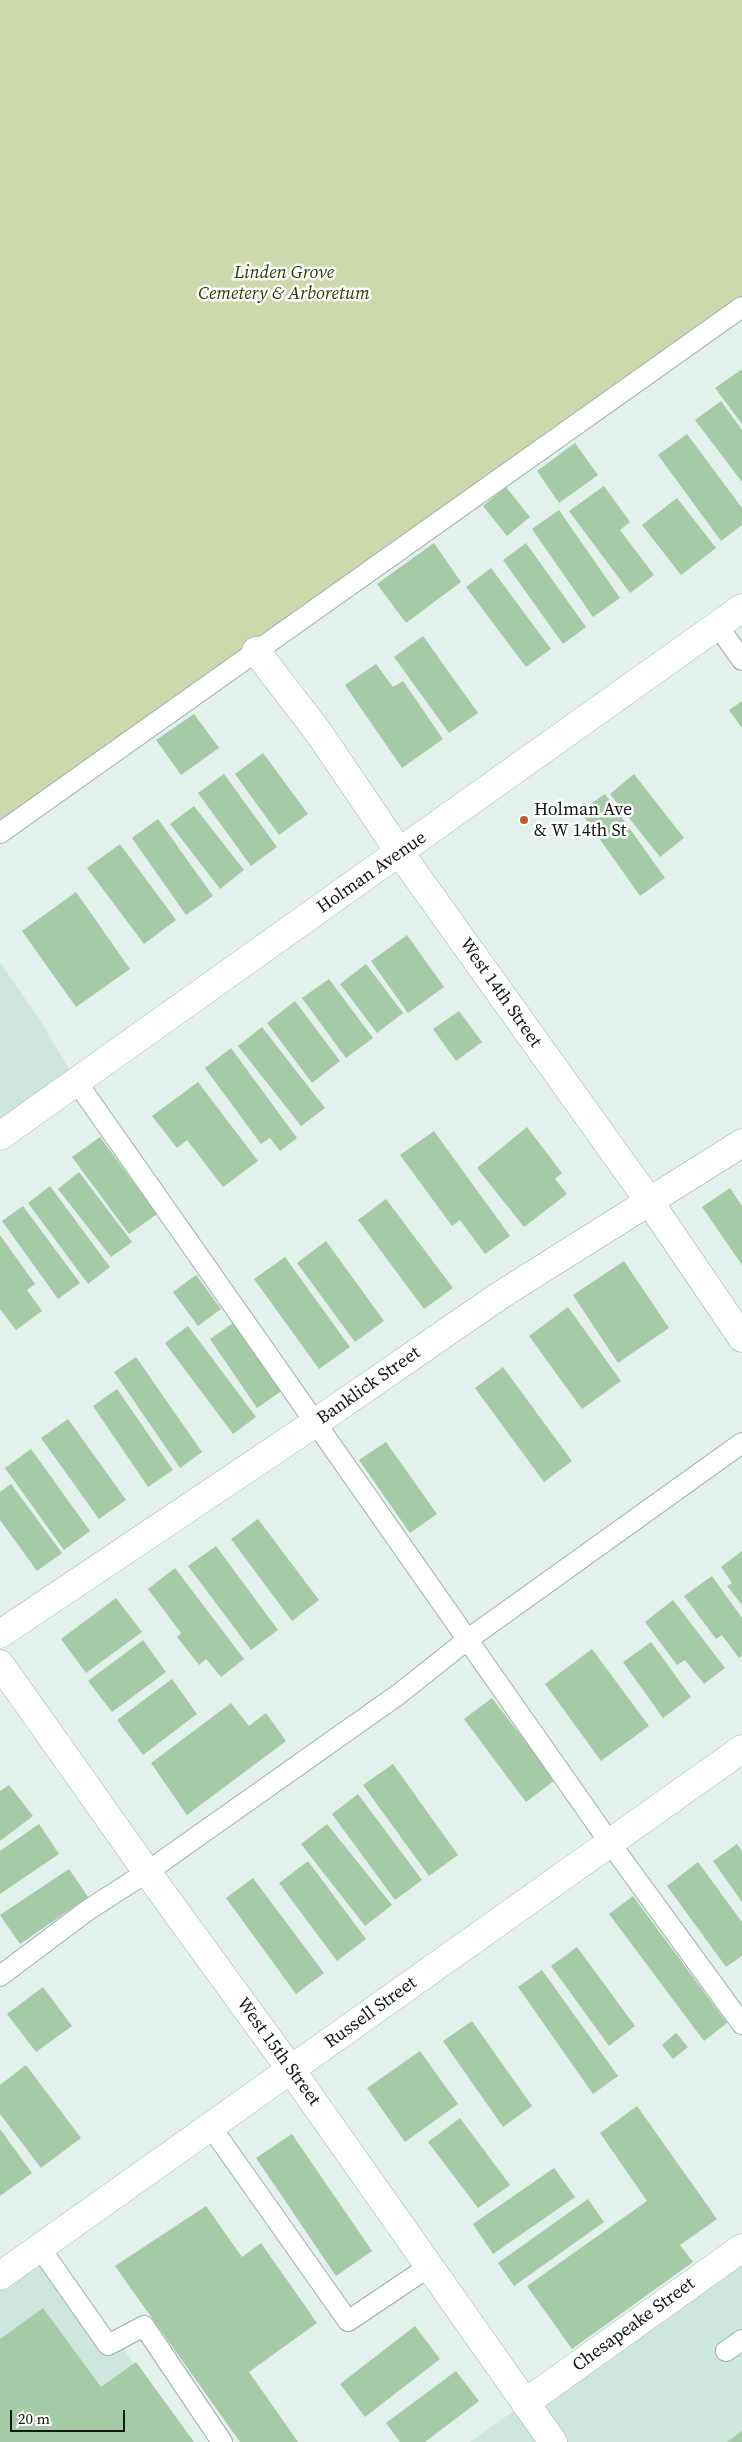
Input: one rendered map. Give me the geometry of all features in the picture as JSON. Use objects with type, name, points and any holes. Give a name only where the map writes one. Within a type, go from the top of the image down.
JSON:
[{"type":"street","name":"Holman Avenue","points":[[0,1136],[742,608]]},
{"type":"street","name":"West 14th Street","points":[[256,651],[319,733],[400,853],[649,1201],[742,1338]]},
{"type":"street","name":"Banklick Street","points":[[0,1634],[316,1423],[500,1296],[742,1143]]},
{"type":"street","name":"West 15th Street","points":[[0,1664],[147,1872],[291,2070],[553,2442]]},
{"type":"street","name":"Russell Street","points":[[0,2276],[742,1749]]},
{"type":"street","name":"Chesapeake Street","points":[[525,2403],[742,2248]]},
{"type":"lane","points":[[0,833],[742,307]]},
{"type":"lane","points":[[717,625],[742,660]]},
{"type":"lane","points":[[76,1081],[610,1843],[742,2024]]},
{"type":"lane","points":[[0,1976],[88,1910],[147,1872],[399,1694],[467,1640],[742,1444]]},
{"type":"lane","points":[[211,2127],[348,2321],[430,2266]]},
{"type":"lane","points":[[40,2248],[108,2345],[144,2326],[222,2442]]},
{"type":"shaded area","points":[[0,962],[43,1025],[76,1081],[0,1136]]},
{"type":"shaded area","points":[[46,2244],[192,2442],[0,2442],[0,2277]]},
{"type":"shaded area","points":[[742,2248],[742,2442],[470,2442],[525,2403]]},
{"type":"green space","name":"Linden Grove Cemetery & Arboretum","points":[[0,0],[742,0],[742,307],[0,833]]},
{"type":"building","points":[[742,369],[742,424],[715,388]]},
{"type":"building","points":[[721,401],[742,430],[742,482],[695,420]]},
{"type":"building","points":[[687,434],[742,508],[742,525],[721,541],[658,455]]},
{"type":"building","points":[[575,443],[598,475],[559,503],[537,471]]},
{"type":"building","points":[[604,486],[630,522],[620,530],[654,575],[630,593],[569,511]]},
{"type":"building","points":[[506,487],[530,517],[507,536],[483,506]]},
{"type":"building","points":[[677,498],[716,548],[681,575],[642,525]]},
{"type":"building","points":[[559,510],[620,598],[593,617],[532,529]]},
{"type":"building","points":[[434,543],[461,582],[406,623],[377,584]]},
{"type":"building","points":[[526,543],[586,627],[563,644],[503,560]]},
{"type":"building","points":[[491,568],[551,649],[526,667],[466,587]]},
{"type":"building","points":[[423,636],[478,713],[449,733],[394,657]]},
{"type":"building","points":[[376,664],[393,687],[403,681],[443,739],[402,768],[345,685]]},
{"type":"building","points":[[742,701],[742,728],[729,710]]},
{"type":"building","points":[[194,714],[219,748],[181,775],[156,740]]},
{"type":"building","points":[[263,753],[308,814],[279,835],[235,774]]},
{"type":"building","points":[[224,774],[277,847],[251,866],[198,793]]},
{"type":"building","points":[[634,774],[684,838],[660,857],[610,794]]},
{"type":"building","points":[[605,794],[665,878],[640,896],[580,811]]},
{"type":"building","points":[[194,806],[244,870],[220,889],[170,824]]},
{"type":"building","points":[[158,819],[213,896],[186,915],[132,838]]},
{"type":"building","points":[[120,844],[176,920],[144,944],[87,868]]},
{"type":"building","points":[[76,892],[130,969],[76,1007],[22,931]]},
{"type":"building","points":[[407,935],[444,987],[408,1013],[371,961]]},
{"type":"building","points":[[366,964],[403,1013],[377,1033],[340,984]]},
{"type":"building","points":[[329,979],[373,1038],[346,1058],[302,998]]},
{"type":"building","points":[[295,1001],[340,1061],[312,1083],[267,1023]]},
{"type":"building","points":[[459,1011],[482,1042],[456,1061],[433,1029]]},
{"type":"building","points":[[262,1027],[325,1108],[301,1126],[238,1046]]},
{"type":"building","points":[[231,1048],[297,1138],[280,1151],[270,1138],[261,1144],[205,1068]]},
{"type":"building","points":[[198,1082],[258,1161],[223,1187],[187,1140],[177,1148],[152,1116]]},
{"type":"building","points":[[527,1127],[562,1173],[555,1179],[567,1194],[524,1227],[477,1168]]},
{"type":"building","points":[[434,1131],[510,1236],[485,1254],[460,1220],[452,1226],[400,1155]]},
{"type":"building","points":[[100,1137],[157,1214],[129,1234],[72,1157]]},
{"type":"building","points":[[79,1172],[132,1242],[111,1257],[58,1189]]},
{"type":"building","points":[[50,1186],[110,1267],[88,1284],[28,1203]]},
{"type":"building","points":[[730,1188],[742,1206],[742,1265],[702,1207]]},
{"type":"building","points":[[386,1199],[453,1288],[424,1309],[358,1220]]},
{"type":"building","points":[[23,1206],[80,1283],[58,1299],[2,1221]]},
{"type":"building","points":[[0,1235],[35,1284],[27,1290],[42,1311],[16,1330],[0,1309]]},
{"type":"building","points":[[326,1241],[384,1321],[355,1342],[297,1263]]},
{"type":"building","points":[[285,1257],[350,1347],[319,1369],[254,1279]]},
{"type":"building","points":[[624,1261],[669,1328],[618,1363],[573,1295]]},
{"type":"building","points":[[196,1275],[221,1309],[198,1326],[173,1292]]},
{"type":"building","points":[[568,1307],[621,1381],[582,1409],[529,1336]]},
{"type":"building","points":[[236,1321],[283,1390],[257,1408],[210,1339]]},
{"type":"building","points":[[188,1326],[256,1417],[233,1434],[165,1343]]},
{"type":"building","points":[[136,1357],[202,1452],[180,1468],[114,1372]]},
{"type":"building","points":[[503,1367],[572,1461],[544,1482],[475,1388]]},
{"type":"building","points":[[117,1389],[173,1470],[148,1487],[93,1406]]},
{"type":"building","points":[[68,1419],[126,1500],[99,1519],[41,1438]]},
{"type":"building","points":[[386,1442],[437,1514],[410,1533],[359,1460]]},
{"type":"building","points":[[31,1449],[90,1531],[64,1550],[5,1468]]},
{"type":"building","points":[[11,1484],[62,1553],[37,1571],[0,1520],[0,1492]]},
{"type":"building","points":[[258,1519],[319,1600],[292,1621],[231,1539]]},
{"type":"building","points":[[216,1546],[278,1630],[251,1650],[188,1566]]},
{"type":"building","points":[[742,1551],[742,1605],[727,1586],[732,1583],[721,1567]]},
{"type":"building","points":[[175,1568],[244,1659],[221,1677],[206,1659],[199,1665],[177,1637],[181,1633],[148,1589]]},
{"type":"building","points":[[712,1576],[742,1618],[742,1656],[739,1658],[722,1635],[716,1639],[684,1596]]},
{"type":"building","points":[[116,1598],[142,1632],[86,1673],[61,1639]]},
{"type":"building","points":[[673,1600],[725,1668],[704,1684],[685,1660],[677,1665],[645,1622]]},
{"type":"building","points":[[143,1640],[166,1672],[112,1712],[88,1681]]},
{"type":"building","points":[[651,1642],[691,1697],[663,1718],[623,1662]]},
{"type":"building","points":[[592,1649],[649,1726],[601,1761],[545,1684]]},
{"type":"building","points":[[172,1679],[197,1714],[143,1755],[117,1720]]},
{"type":"building","points":[[492,1698],[555,1780],[526,1802],[464,1719]]},
{"type":"building","points":[[231,1703],[249,1726],[266,1713],[286,1741],[187,1815],[151,1763]]},
{"type":"building","points":[[393,1764],[458,1855],[429,1876],[363,1785]]},
{"type":"building","points":[[9,1785],[33,1816],[0,1841],[0,1791]]},
{"type":"building","points":[[358,1794],[422,1880],[395,1900],[332,1814]]},
{"type":"building","points":[[39,1824],[59,1854],[0,1894],[0,1851]]},
{"type":"building","points":[[327,1824],[392,1905],[365,1926],[301,1844]]},
{"type":"building","points":[[737,1844],[742,1851],[742,1902],[713,1861]]},
{"type":"building","points":[[308,1861],[366,1939],[337,1961],[279,1883]]},
{"type":"building","points":[[698,1862],[742,1922],[742,1956],[726,1967],[667,1886]]},
{"type":"building","points":[[69,1869],[88,1897],[20,1944],[0,1915]]},
{"type":"building","points":[[253,1878],[324,1973],[296,1994],[226,1898]]},
{"type":"building","points":[[633,1896],[727,2023],[704,2041],[609,1914]]},
{"type":"building","points":[[577,1947],[635,2026],[609,2046],[551,1966]]},
{"type":"building","points":[[542,1970],[618,2076],[593,2094],[518,1987]]},
{"type":"building","points":[[43,1987],[72,2026],[36,2052],[7,2014]]},
{"type":"building","points":[[472,2021],[532,2106],[503,2127],[443,2041]]},
{"type":"building","points":[[676,2033],[688,2047],[673,2059],[662,2045]]},
{"type":"building","points":[[420,2051],[458,2104],[405,2142],[367,2088]]},
{"type":"building","points":[[26,2065],[81,2138],[41,2168],[0,2114],[0,2085]]},
{"type":"building","points":[[637,2106],[717,2219],[680,2245],[693,2262],[572,2349],[527,2286],[647,2201],[600,2133]]},
{"type":"building","points":[[460,2118],[510,2185],[478,2208],[428,2142]]},
{"type":"building","points":[[0,2129],[32,2173],[0,2196]]},
{"type":"building","points":[[292,2134],[372,2251],[336,2276],[256,2158]]},
{"type":"building","points":[[554,2168],[575,2197],[493,2254],[473,2224]]},
{"type":"building","points":[[588,2199],[604,2222],[514,2286],[498,2263]]},
{"type":"building","points":[[206,2206],[242,2257],[261,2243],[317,2323],[249,2372],[298,2442],[240,2442],[115,2266]]},
{"type":"building","points":[[43,2308],[101,2387],[136,2362],[194,2442],[0,2442],[0,2339]]},
{"type":"building","points":[[415,2326],[440,2359],[365,2417],[340,2384]]},
{"type":"building","points":[[456,2371],[479,2401],[425,2442],[400,2442],[386,2423]]},
{"type":"building","points":[[742,2431],[742,2442],[727,2442]]},
{"type":"place","name":"Holman Ave & W 14th St","points":[[524,820]]}]
